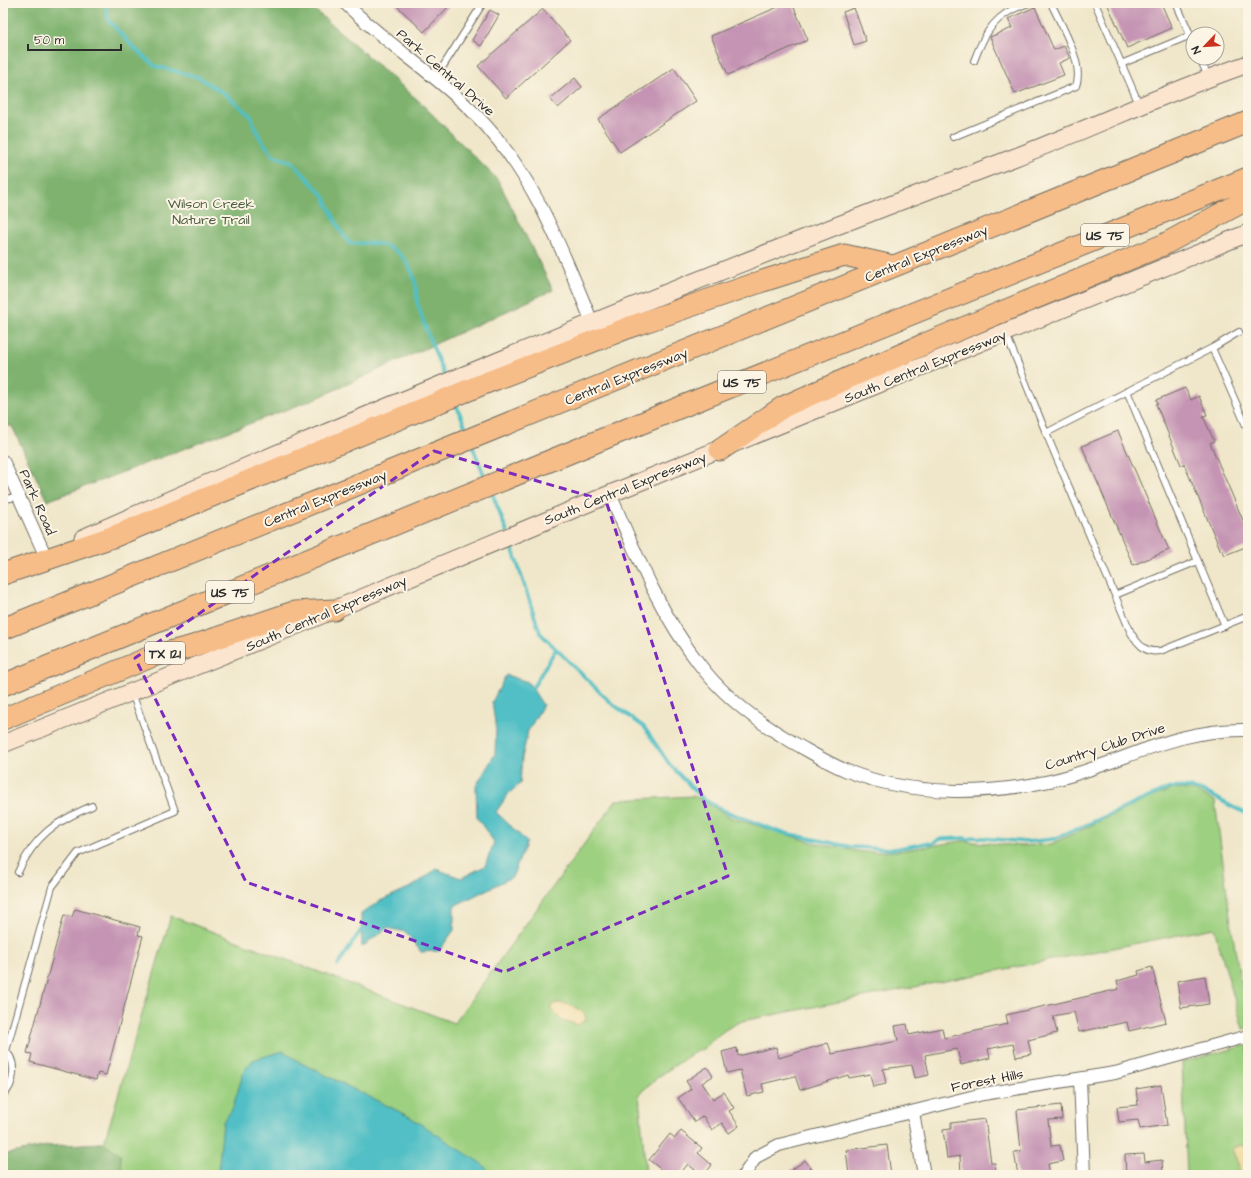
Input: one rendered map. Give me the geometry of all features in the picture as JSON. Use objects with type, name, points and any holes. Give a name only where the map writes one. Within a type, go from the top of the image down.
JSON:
[{"type":"highway","name":"Central Expressway","points":[[3,629],[1248,122]]},
{"type":"highway","name":"US 75","points":[[3,685],[1248,178]]},
{"type":"highway","points":[[720,450],[783,407],[927,342],[1163,245],[1248,199]]},
{"type":"highway","points":[[3,574],[115,536],[428,398],[480,377],[762,281],[844,256],[893,266]]},
{"type":"highway","name":"TX 121","points":[[3,719],[154,656],[190,647],[294,612],[334,610]]},
{"type":"main road","points":[[1209,77],[1248,55]]},
{"type":"main road","points":[[480,377],[592,322],[774,249],[1016,156],[1209,77],[1248,64]]},
{"type":"main road","name":"South Central Expressway","points":[[3,744],[132,693],[610,494],[1006,334],[1248,233]]},
{"type":"main road","points":[[3,574],[45,555],[428,398]]},
{"type":"street","name":"Park Central Drive","points":[[345,3],[385,39],[476,114],[498,139],[519,168],[539,200],[592,322]]},
{"type":"street","name":"Park Road","points":[[3,461],[45,555]]},
{"type":"street","name":"Country Club Drive","points":[[610,494],[653,592],[672,625],[701,666],[716,684],[765,726],[820,758],[851,773],[895,785],[923,789],[958,790],[1008,787],[1047,781],[1076,774],[1144,748],[1182,736],[1222,730],[1248,730]]},
{"type":"street","name":"Forest Hills","points":[[744,1175],[756,1157],[779,1145],[993,1092],[1080,1080],[1115,1073],[1248,1036]]},
{"type":"street","points":[[1080,1080],[1084,1175]]},
{"type":"street","points":[[913,1112],[924,1175]]},
{"type":"lane","points":[[435,79],[483,3]]},
{"type":"lane","points":[[974,61],[983,38],[993,24],[1003,15],[1017,7],[1029,3]]},
{"type":"lane","points":[[953,137],[1076,86],[1078,76],[1075,57],[1051,3]]},
{"type":"lane","points":[[1095,3],[1140,106]]},
{"type":"lane","points":[[1176,3],[1187,26]]},
{"type":"lane","points":[[1121,64],[1185,41]]},
{"type":"lane","points":[[1204,66],[1209,77]]},
{"type":"lane","points":[[1046,433],[1212,348],[1239,332]]},
{"type":"lane","points":[[1006,334],[1046,433],[1115,595],[1137,642],[1143,648],[1152,652],[1163,650],[1248,616]]},
{"type":"lane","points":[[1212,348],[1248,430]]},
{"type":"lane","points":[[1127,391],[1225,626]]},
{"type":"lane","points":[[3,499],[19,497]]},
{"type":"lane","points":[[1115,595],[1198,561]]},
{"type":"lane","points":[[3,1095],[8,1091],[13,1078],[13,1064],[5,1050],[52,887],[78,852],[175,811],[132,693]]},
{"type":"lane","points":[[18,872],[33,845],[41,836],[71,815],[92,806]]},
{"type":"highlighted area","points":[[434,451],[606,501],[728,876],[504,972],[246,882],[135,658]]},
{"type":"green space","name":"Wilson Creek Nature Trail","points":[[3,3],[307,3],[420,102],[498,180],[553,290],[317,398],[47,501],[12,426],[3,426]]},
{"type":"green space","points":[[1174,789],[1193,790],[1215,801],[1231,924],[1240,979],[1248,1004],[1248,1028],[1243,1029],[1214,928],[742,1021],[720,1034],[701,1051],[699,1049],[658,1077],[639,1094],[646,1175],[3,1175],[3,1155],[48,1146],[104,1143],[171,916],[454,1023],[616,800],[694,796],[732,818],[818,844],[863,852],[898,851],[963,841],[1022,846],[1051,844],[1149,798]]},
{"type":"green space","points":[[1248,1045],[1248,1175],[1187,1175],[1182,1062]]},
{"type":"green space","points":[[104,1143],[120,1154],[123,1175],[3,1175],[3,1155],[48,1146]]},
{"type":"sand","points":[[555,1003],[569,1005],[578,1009],[585,1016],[586,1020],[578,1025],[570,1022],[563,1022],[551,1010],[551,1006]]},
{"type":"sand","points":[[1239,1145],[1245,1146],[1248,1153],[1248,1175],[1242,1175],[1238,1171],[1239,1166],[1232,1149]]},
{"type":"water","points":[[506,675],[528,682],[543,705],[528,731],[522,758],[520,784],[509,793],[496,812],[527,842],[512,877],[454,906],[454,930],[439,951],[421,952],[406,932],[387,928],[362,947],[361,914],[380,901],[415,885],[436,869],[461,878],[485,866],[494,842],[477,818],[476,786],[495,754],[496,729],[492,702]]},
{"type":"water","points":[[283,1051],[301,1063],[410,1117],[482,1164],[492,1175],[216,1175],[218,1173],[223,1122],[232,1110],[244,1071],[253,1060]]},
{"type":"building","points":[[394,3],[452,3],[424,32]]},
{"type":"building","points":[[787,3],[792,3],[808,40],[728,75],[711,36]]},
{"type":"building","points":[[1107,3],[1161,3],[1172,28],[1127,48]]},
{"type":"building","points":[[1035,7],[1054,50],[1064,46],[1070,58],[1059,63],[1064,75],[1015,94],[990,37],[1012,28],[1008,19]]},
{"type":"building","points":[[854,8],[866,41],[854,45],[843,12]]},
{"type":"building","points":[[543,9],[570,40],[506,98],[478,66]]},
{"type":"building","points":[[490,10],[499,15],[481,46],[472,40]]},
{"type":"building","points":[[674,68],[696,101],[620,152],[598,119]]},
{"type":"building","points":[[575,78],[582,87],[558,108],[550,99]]},
{"type":"building","points":[[1185,388],[1191,400],[1199,396],[1207,415],[1203,416],[1214,441],[1210,443],[1248,532],[1248,546],[1225,555],[1222,550],[1221,551],[1184,464],[1181,465],[1156,404],[1158,403],[1156,400]]},
{"type":"building","points":[[1118,431],[1169,550],[1133,565],[1082,446]]},
{"type":"building","points":[[75,909],[140,927],[138,935],[143,936],[106,1075],[98,1073],[96,1080],[30,1062],[32,1054],[27,1053],[64,915],[72,917]]},
{"type":"building","points":[[1152,967],[1166,1022],[1129,1031],[1127,1022],[1079,1032],[1074,1012],[1053,1016],[1057,1033],[1028,1040],[1031,1054],[1016,1057],[1013,1044],[988,1049],[990,1058],[961,1065],[957,1049],[925,1055],[929,1075],[915,1078],[912,1065],[883,1069],[886,1084],[873,1087],[870,1074],[849,1078],[848,1075],[800,1090],[795,1076],[762,1084],[764,1092],[747,1096],[740,1070],[727,1073],[722,1052],[737,1048],[738,1056],[776,1047],[779,1058],[828,1043],[832,1054],[898,1041],[895,1026],[907,1024],[909,1035],[942,1028],[944,1038],[1008,1024],[1006,1015],[1119,989],[1117,981],[1139,975],[1138,971]]},
{"type":"building","points":[[1205,976],[1209,1004],[1181,1008],[1177,981]]},
{"type":"building","points":[[707,1067],[713,1076],[702,1083],[713,1099],[724,1092],[734,1108],[729,1111],[739,1126],[729,1133],[722,1123],[712,1130],[703,1116],[695,1122],[678,1098],[691,1089],[686,1081]]},
{"type":"building","points":[[1161,1085],[1167,1125],[1140,1129],[1138,1120],[1119,1122],[1117,1107],[1138,1105],[1136,1089]]},
{"type":"building","points":[[1061,1105],[1062,1119],[1048,1120],[1051,1146],[1060,1145],[1063,1161],[1048,1164],[1050,1175],[1018,1175],[1014,1152],[1021,1151],[1017,1110]]},
{"type":"building","points":[[985,1119],[991,1163],[995,1163],[996,1175],[961,1175],[960,1156],[947,1158],[943,1130],[951,1129],[951,1123]]},
{"type":"building","points":[[681,1131],[702,1148],[698,1153],[712,1165],[704,1175],[701,1175],[688,1164],[679,1175],[668,1175],[649,1160],[670,1134],[675,1138]]},
{"type":"building","points":[[887,1145],[891,1175],[849,1175],[846,1150]]},
{"type":"building","points":[[1144,1154],[1145,1162],[1162,1160],[1163,1175],[1126,1175],[1125,1155]]},
{"type":"building","points":[[805,1160],[816,1175],[785,1175]]},
{"type":"waterway","points":[[105,3],[109,21],[133,47],[155,66],[198,77],[225,94],[250,115],[260,138],[273,155],[292,162],[323,195],[340,230],[350,244],[373,243],[391,248],[399,253],[411,269],[415,281],[418,305],[445,378]]},
{"type":"waterway","points":[[455,402],[468,433]]},
{"type":"waterway","points":[[472,445],[486,480]]},
{"type":"waterway","points":[[492,493],[507,532]]},
{"type":"waterway","points":[[510,541],[540,633],[610,702],[644,727],[670,765],[703,799],[727,812],[780,832],[851,847],[894,849],[927,843],[931,844],[941,839],[968,839],[973,837],[1026,842],[1054,839],[1167,789],[1179,787],[1199,790],[1248,814]]},
{"type":"waterway","points":[[530,692],[556,649]]},
{"type":"waterway","points":[[338,965],[361,930],[365,929]]}]
